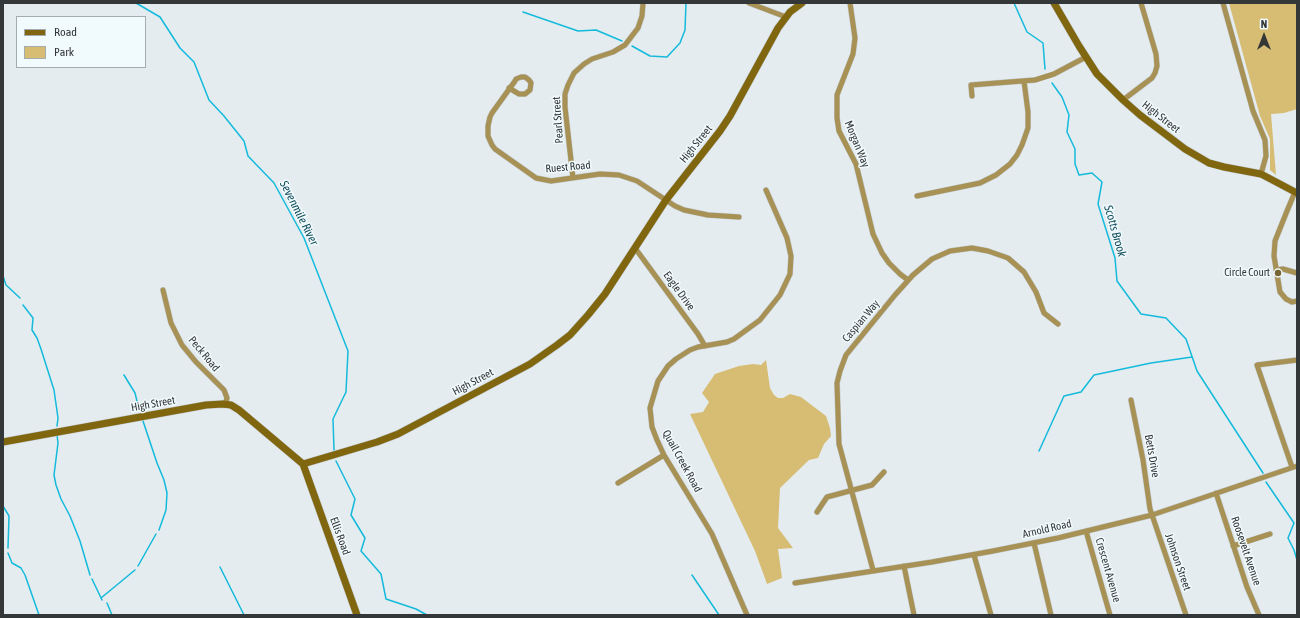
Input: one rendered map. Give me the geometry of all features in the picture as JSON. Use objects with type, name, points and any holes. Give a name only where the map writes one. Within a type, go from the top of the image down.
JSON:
[{"type":"street","name":"Pearl Street","points":[[573,178],[565,107],[565,94],[568,85],[574,73],[584,64],[592,59],[619,49],[630,40],[638,28],[643,3]]},
{"type":"street","points":[[749,3],[786,17]]},
{"type":"street","name":"High Street","points":[[303,464],[377,442],[398,434],[512,374],[544,355],[570,335],[605,294],[666,200],[720,131],[730,116],[772,38],[786,17],[802,3]]},
{"type":"street","name":"Morgan Way","points":[[850,3],[855,38],[853,54],[837,95],[836,118],[840,131],[856,164],[873,234],[882,254],[889,263],[908,280]]},
{"type":"street","name":"High Street","points":[[1054,3],[1097,74],[1123,100],[1201,159],[1224,167],[1261,174],[1296,193]]},
{"type":"street","points":[[1123,100],[1152,78],[1156,73],[1156,54],[1141,3]]},
{"type":"street","points":[[1224,3],[1253,111],[1265,140],[1266,151],[1261,174]]},
{"type":"street","points":[[972,96],[971,85],[1035,80],[1049,76],[1086,57]]},
{"type":"street","points":[[917,196],[980,183],[996,175],[1010,164],[1022,145],[1028,128],[1028,112],[1024,81]]},
{"type":"street","name":"Ruest Road","points":[[509,88],[492,113],[488,122],[488,136],[492,145],[536,178],[551,181],[600,174],[619,175],[637,181],[675,206],[691,212],[708,215],[739,217]]},
{"type":"street","name":"Quail Creek Road","points":[[747,615],[712,534],[664,455],[652,427],[650,417],[655,389],[662,373],[668,366],[690,350],[727,342],[734,339],[760,320],[780,295],[790,274],[791,256],[787,238],[766,190]]},
{"type":"street","points":[[1296,193],[1286,211],[1275,241],[1274,256],[1280,292],[1286,299],[1292,302],[1297,301]]},
{"type":"street","name":"Eagle Drive","points":[[635,248],[698,334],[705,346]]},
{"type":"street","name":"Caspian Way","points":[[873,570],[839,444],[837,394],[840,371],[846,355],[908,280],[932,259],[950,251],[972,248],[988,251],[1008,258],[1024,272],[1036,292],[1044,312],[1058,324]]},
{"type":"street","points":[[1276,270],[1283,269],[1297,273]]},
{"type":"street","name":"Peck Road","points":[[163,290],[172,323],[182,346],[224,390],[227,398],[225,404]]},
{"type":"street","points":[[1295,466],[1257,365],[1297,360]]},
{"type":"street","name":"Betts Drive","points":[[1130,400],[1143,460],[1152,515]]},
{"type":"street","points":[[225,404],[231,405],[239,410],[303,464]]},
{"type":"street","name":"High Street","points":[[3,442],[206,405],[225,404]]},
{"type":"street","points":[[618,483],[664,455]]},
{"type":"street","name":"Ellis Road","points":[[303,464],[357,615]]},
{"type":"street","name":"Arnold Road","points":[[795,583],[974,555],[1086,531],[1152,515],[1295,466]]},
{"type":"street","points":[[817,512],[828,497],[872,485],[884,472]]},
{"type":"street","name":"Roosevelt Avenue","points":[[1216,493],[1247,587],[1259,615]]},
{"type":"street","name":"Johnson Street","points":[[1152,515],[1186,615]]},
{"type":"street","name":"Crescent Avenue","points":[[1086,531],[1110,615]]},
{"type":"street","points":[[1233,546],[1270,534]]},
{"type":"street","points":[[1034,543],[1051,615]]},
{"type":"street","points":[[974,555],[991,615]]},
{"type":"street","points":[[904,566],[914,615]]},
{"type":"green space","points":[[1229,3],[1297,3],[1297,109],[1284,113],[1271,114],[1276,175],[1270,170],[1270,139],[1260,116]]},
{"type":"green space","points":[[766,360],[770,388],[774,395],[778,398],[783,398],[790,394],[801,397],[826,416],[831,436],[824,444],[818,458],[809,460],[780,488],[778,528],[793,548],[778,549],[782,578],[767,584],[755,551],[690,414],[703,412],[709,402],[702,393],[715,374],[739,366],[753,364],[761,365]]},
{"type":"waterway","name":"Sevenmile River","points":[[136,3],[160,17],[180,48],[194,62],[209,100],[244,141],[248,156],[274,183],[304,238],[348,351],[346,392],[333,419],[334,450]]},
{"type":"waterway","points":[[632,46],[650,56],[667,57],[680,43],[685,30],[686,3]]},
{"type":"waterway","name":"Scotts Brook","points":[[1014,3],[1027,32],[1043,43],[1045,69]]},
{"type":"waterway","points":[[523,12],[578,31],[596,30],[622,41]]},
{"type":"waterway","name":"Scotts Brook","points":[[1052,83],[1062,97],[1069,115],[1067,132],[1075,149],[1075,164],[1079,175],[1092,173],[1102,182],[1098,204],[1115,258],[1117,281],[1141,314],[1166,318],[1186,339],[1197,371],[1263,473]]},
{"type":"waterway","points":[[3,276],[6,285],[20,298]]},
{"type":"waterway","points":[[23,305],[33,318],[32,330],[37,338],[54,390],[58,418],[57,426]]},
{"type":"waterway","points":[[1039,451],[1064,396],[1081,392],[1094,375],[1151,363],[1192,357]]},
{"type":"waterway","points":[[124,375],[135,393],[139,409]]},
{"type":"waterway","points":[[143,421],[164,480],[167,493],[166,510],[159,530]]},
{"type":"waterway","points":[[57,435],[58,443],[54,475],[56,485],[80,541],[90,575]]},
{"type":"waterway","name":"Sevenmile River","points":[[336,461],[355,499],[351,515],[365,538],[361,551],[381,574],[386,599],[416,609],[427,615]]},
{"type":"waterway","name":"Scotts Brook","points":[[1266,482],[1294,523],[1288,538],[1297,560]]},
{"type":"waterway","points":[[3,506],[9,516],[8,548]]},
{"type":"waterway","points":[[138,566],[156,534]]},
{"type":"waterway","points":[[8,553],[12,563],[21,568],[25,575],[39,615]]},
{"type":"waterway","points":[[220,567],[244,615]]},
{"type":"waterway","points":[[101,598],[135,570]]},
{"type":"waterway","points":[[692,575],[719,615]]},
{"type":"waterway","points":[[92,579],[102,600]]},
{"type":"waterway","points":[[107,603],[112,615]]},
{"type":"place","name":"Circle Court","points":[[1278,273]]}]
